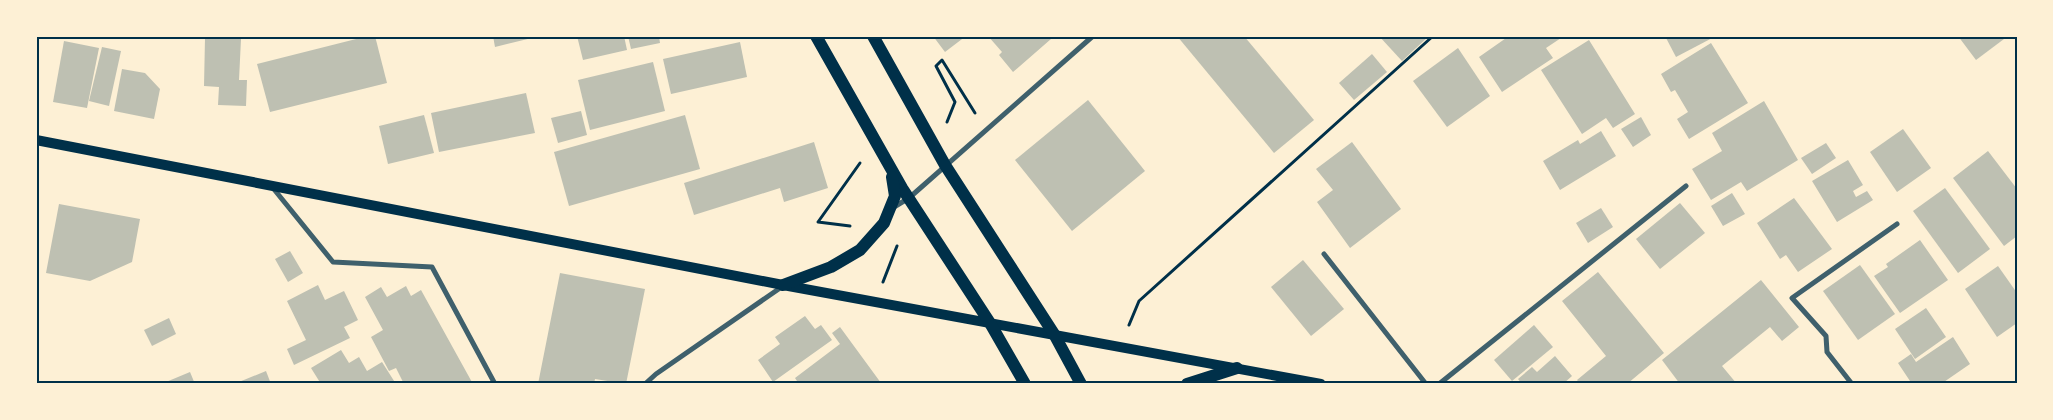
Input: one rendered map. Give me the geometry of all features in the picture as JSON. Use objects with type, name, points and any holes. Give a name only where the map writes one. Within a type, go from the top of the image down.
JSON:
[{"type":"main road","points":[[816,36],[891,169],[990,323],[1025,384]]},
{"type":"main road","points":[[873,36],[946,165],[1054,334],[1081,384]]},
{"type":"main road","points":[[36,140],[783,286],[1321,384]]},
{"type":"main road","points":[[783,286],[831,267],[860,250],[884,224],[895,196],[891,169]]},
{"type":"main road","points":[[1187,384],[1237,368]]},
{"type":"street","points":[[890,209],[909,198],[1093,36]]},
{"type":"street","points":[[271,186],[333,262],[432,267],[495,384]]},
{"type":"street","points":[[1439,384],[1686,186]]},
{"type":"street","points":[[1852,384],[1827,352],[1826,336],[1792,298],[1897,224]]},
{"type":"street","points":[[1324,254],[1426,384]]},
{"type":"street","points":[[645,384],[656,374],[783,286]]},
{"type":"path","points":[[1120,346],[1139,301],[1433,36]]},
{"type":"path","points":[[956,102],[936,66],[942,60],[963,94]]},
{"type":"path","points":[[818,222],[876,142]]},
{"type":"building","points":[[368,36],[375,36],[387,83],[270,112],[257,64]]},
{"type":"building","points":[[493,36],[536,36],[536,37],[495,47]]},
{"type":"building","points":[[577,36],[624,36],[627,50],[583,60]]},
{"type":"building","points":[[628,36],[659,36],[660,43],[631,49]]},
{"type":"building","points":[[933,36],[966,36],[945,52]]},
{"type":"building","points":[[988,36],[1049,36],[1051,39],[1013,72],[999,55],[1002,52]]},
{"type":"building","points":[[1177,36],[1244,36],[1314,120],[1274,153]]},
{"type":"building","points":[[1379,36],[1429,36],[1402,61]]},
{"type":"building","points":[[1509,36],[1564,36],[1546,48],[1553,58],[1502,92],[1479,57]]},
{"type":"building","points":[[1665,36],[1716,36],[1676,57]]},
{"type":"building","points":[[1958,36],[2008,36],[1976,60]]},
{"type":"building","points":[[205,38],[241,39],[239,80],[247,80],[246,106],[218,105],[219,87],[204,86]]},
{"type":"building","points":[[1589,40],[1635,114],[1613,128],[1606,118],[1582,134],[1541,70]]},
{"type":"building","points":[[64,41],[99,48],[87,108],[53,102]]},
{"type":"building","points":[[740,42],[747,77],[671,94],[663,59]]},
{"type":"building","points":[[1711,43],[1748,103],[1689,139],[1677,119],[1688,112],[1675,90],[1671,92],[1661,74]]},
{"type":"building","points":[[102,47],[121,51],[109,106],[89,101]]},
{"type":"building","points":[[1458,48],[1490,96],[1447,127],[1413,81]]},
{"type":"building","points":[[1372,54],[1387,72],[1354,100],[1339,83]]},
{"type":"building","points":[[653,62],[665,111],[590,130],[578,80]]},
{"type":"building","points":[[122,69],[145,73],[160,89],[154,119],[114,111]]},
{"type":"building","points":[[526,93],[535,133],[439,152],[431,113]]},
{"type":"building","points":[[1088,100],[1145,171],[1072,231],[1015,160]]},
{"type":"building","points":[[1764,101],[1798,160],[1747,191],[1741,182],[1711,200],[1692,169],[1722,151],[1712,133]]},
{"type":"building","points":[[581,111],[587,135],[558,143],[551,118]]},
{"type":"building","points":[[424,115],[434,153],[388,164],[379,126]]},
{"type":"building","points":[[685,115],[700,169],[569,206],[554,152]]},
{"type":"building","points":[[1641,117],[1651,135],[1633,147],[1621,129]]},
{"type":"building","points":[[1903,129],[1931,168],[1897,192],[1870,152]]},
{"type":"building","points":[[1601,131],[1616,156],[1560,190],[1543,161],[1578,140],[1580,144]]},
{"type":"building","points":[[814,142],[828,188],[784,202],[780,188],[694,215],[684,183]]},
{"type":"building","points":[[1352,142],[1401,209],[1350,248],[1317,202],[1333,190],[1316,169]]},
{"type":"building","points":[[1826,143],[1836,158],[1812,174],[1801,158]]},
{"type":"building","points":[[1988,151],[2017,189],[2017,236],[2004,246],[1953,178]]},
{"type":"building","points":[[1848,160],[1863,185],[1853,191],[1856,197],[1867,191],[1873,200],[1837,222],[1812,181]]},
{"type":"building","points":[[1945,188],[1990,249],[1958,273],[1913,211]]},
{"type":"building","points":[[1732,193],[1745,214],[1723,226],[1711,206]]},
{"type":"building","points":[[1794,198],[1832,249],[1798,272],[1786,255],[1780,259],[1757,223]]},
{"type":"building","points":[[1680,203],[1705,233],[1660,269],[1636,239]]},
{"type":"building","points":[[59,204],[140,219],[132,262],[90,281],[46,273]]},
{"type":"building","points":[[1601,208],[1613,227],[1588,243],[1576,223]]},
{"type":"building","points":[[1920,240],[1948,280],[1900,313],[1874,276],[1888,267],[1886,264]]},
{"type":"building","points":[[290,251],[303,273],[288,282],[275,259]]},
{"type":"building","points":[[1303,260],[1344,309],[1311,336],[1271,287]]},
{"type":"building","points":[[1860,265],[1895,314],[1858,340],[1823,291]]},
{"type":"building","points":[[1998,266],[2017,293],[2017,323],[1997,337],[1965,289]]},
{"type":"building","points":[[1598,272],[1664,353],[1627,384],[1580,384],[1577,380],[1606,356],[1562,301]]},
{"type":"building","points":[[560,273],[645,289],[626,384],[595,379],[594,384],[538,384]]},
{"type":"building","points":[[1761,280],[1799,327],[1782,341],[1770,327],[1722,366],[1737,384],[1680,384],[1662,360]]},
{"type":"building","points":[[318,285],[325,300],[344,291],[358,320],[344,327],[350,338],[294,365],[287,349],[306,340],[287,301]]},
{"type":"building","points":[[406,286],[411,296],[421,290],[473,384],[404,384],[396,368],[389,371],[371,337],[383,330],[365,297],[381,287],[387,297]]},
{"type":"building","points":[[1926,308],[1946,337],[1915,359],[1895,329]]},
{"type":"building","points":[[805,316],[815,329],[821,325],[832,340],[773,382],[758,360],[780,344],[775,337]]},
{"type":"building","points":[[169,318],[176,334],[152,346],[144,330]]},
{"type":"building","points":[[1534,325],[1553,347],[1512,381],[1494,360]]},
{"type":"building","points":[[840,327],[881,383],[799,384],[795,378],[840,344],[832,333]]},
{"type":"building","points":[[1953,337],[1970,364],[1941,384],[1912,384],[1898,363],[1911,354],[1916,362]]},
{"type":"building","points":[[341,350],[349,363],[359,357],[367,371],[382,362],[396,384],[321,384],[311,368]]},
{"type":"building","points":[[1555,356],[1572,376],[1563,384],[1522,384],[1518,379],[1532,367],[1537,372]]},
{"type":"building","points":[[266,371],[271,384],[234,384]]},
{"type":"building","points":[[190,372],[195,384],[167,384],[166,382]]}]
